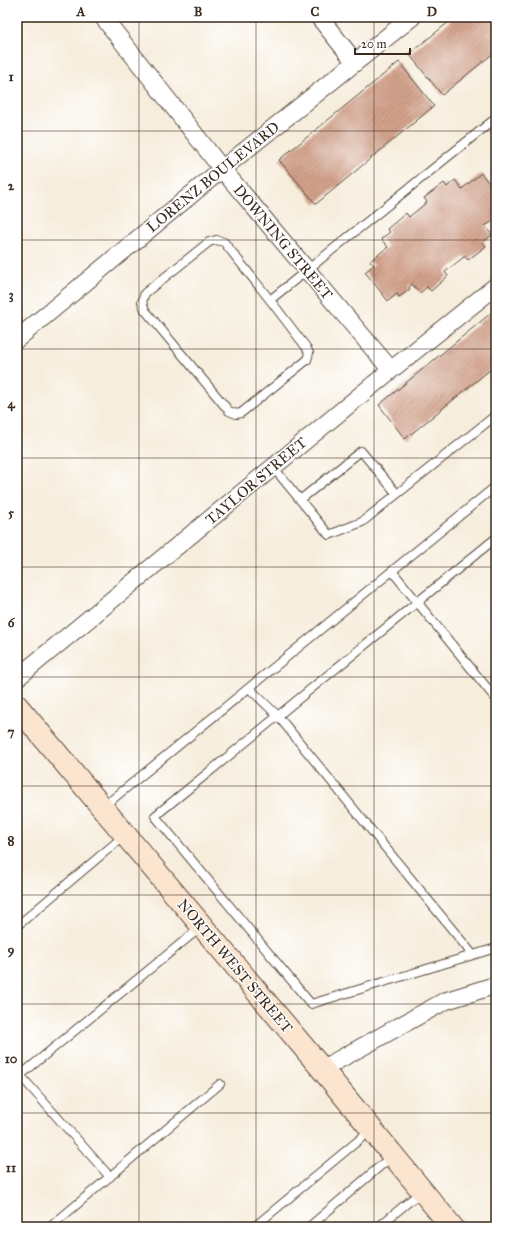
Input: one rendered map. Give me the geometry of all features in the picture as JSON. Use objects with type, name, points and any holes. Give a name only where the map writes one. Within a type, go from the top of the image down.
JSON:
[{"type":"street","name":"DOWNING STREET","points":[[103,17],[222,169],[391,370]]},
{"type":"street","points":[[319,17],[356,62]]},
{"type":"street","name":"LORENZ BOULEVARD","points":[[17,339],[222,169],[412,17]]},
{"type":"street","name":"TAYLOR STREET","points":[[17,678],[391,370],[496,286]]},
{"type":"street","name":"NORTH WEST STREET","points":[[17,706],[322,1069],[452,1227]]},
{"type":"street","points":[[322,1069],[445,1001],[496,985]]},
{"type":"lane","points":[[270,300],[496,118]]},
{"type":"lane","points":[[216,240],[224,242],[270,300],[306,347],[309,353],[307,360],[241,412],[236,414],[229,411],[145,310],[142,302],[145,293],[209,242],[216,240]]},
{"type":"lane","points":[[273,467],[330,534],[362,522],[496,415]]},
{"type":"lane","points":[[300,500],[360,451],[397,494]]},
{"type":"lane","points":[[103,808],[496,486]]},
{"type":"lane","points":[[496,538],[155,816],[311,1004],[496,948]]},
{"type":"lane","points":[[392,571],[496,699]]},
{"type":"lane","points":[[249,688],[278,716],[473,955]]},
{"type":"lane","points":[[17,926],[126,835]]},
{"type":"lane","points":[[110,1177],[19,1076],[202,926]]},
{"type":"lane","points":[[50,1227],[220,1084]]},
{"type":"lane","points":[[254,1227],[372,1130]]},
{"type":"lane","points":[[309,1227],[393,1156]]},
{"type":"lane","points":[[378,1227],[422,1191]]},
{"type":"building","points":[[455,17],[496,17],[496,51],[442,95],[409,54]]},
{"type":"building","points":[[399,62],[434,106],[316,204],[279,160]]},
{"type":"building","points":[[496,168],[496,181],[490,173]]},
{"type":"building","points":[[481,173],[496,192],[496,219],[485,226],[492,235],[483,242],[486,246],[468,260],[465,256],[445,272],[448,276],[431,291],[427,287],[420,293],[412,284],[409,287],[410,289],[399,297],[397,294],[388,301],[365,272],[374,265],[370,261],[388,247],[381,239],[390,232],[387,229],[406,213],[409,217],[427,202],[424,198],[444,183],[447,187],[455,180],[462,189]]},
{"type":"building","points":[[496,309],[496,365],[405,439],[379,405]]}]
